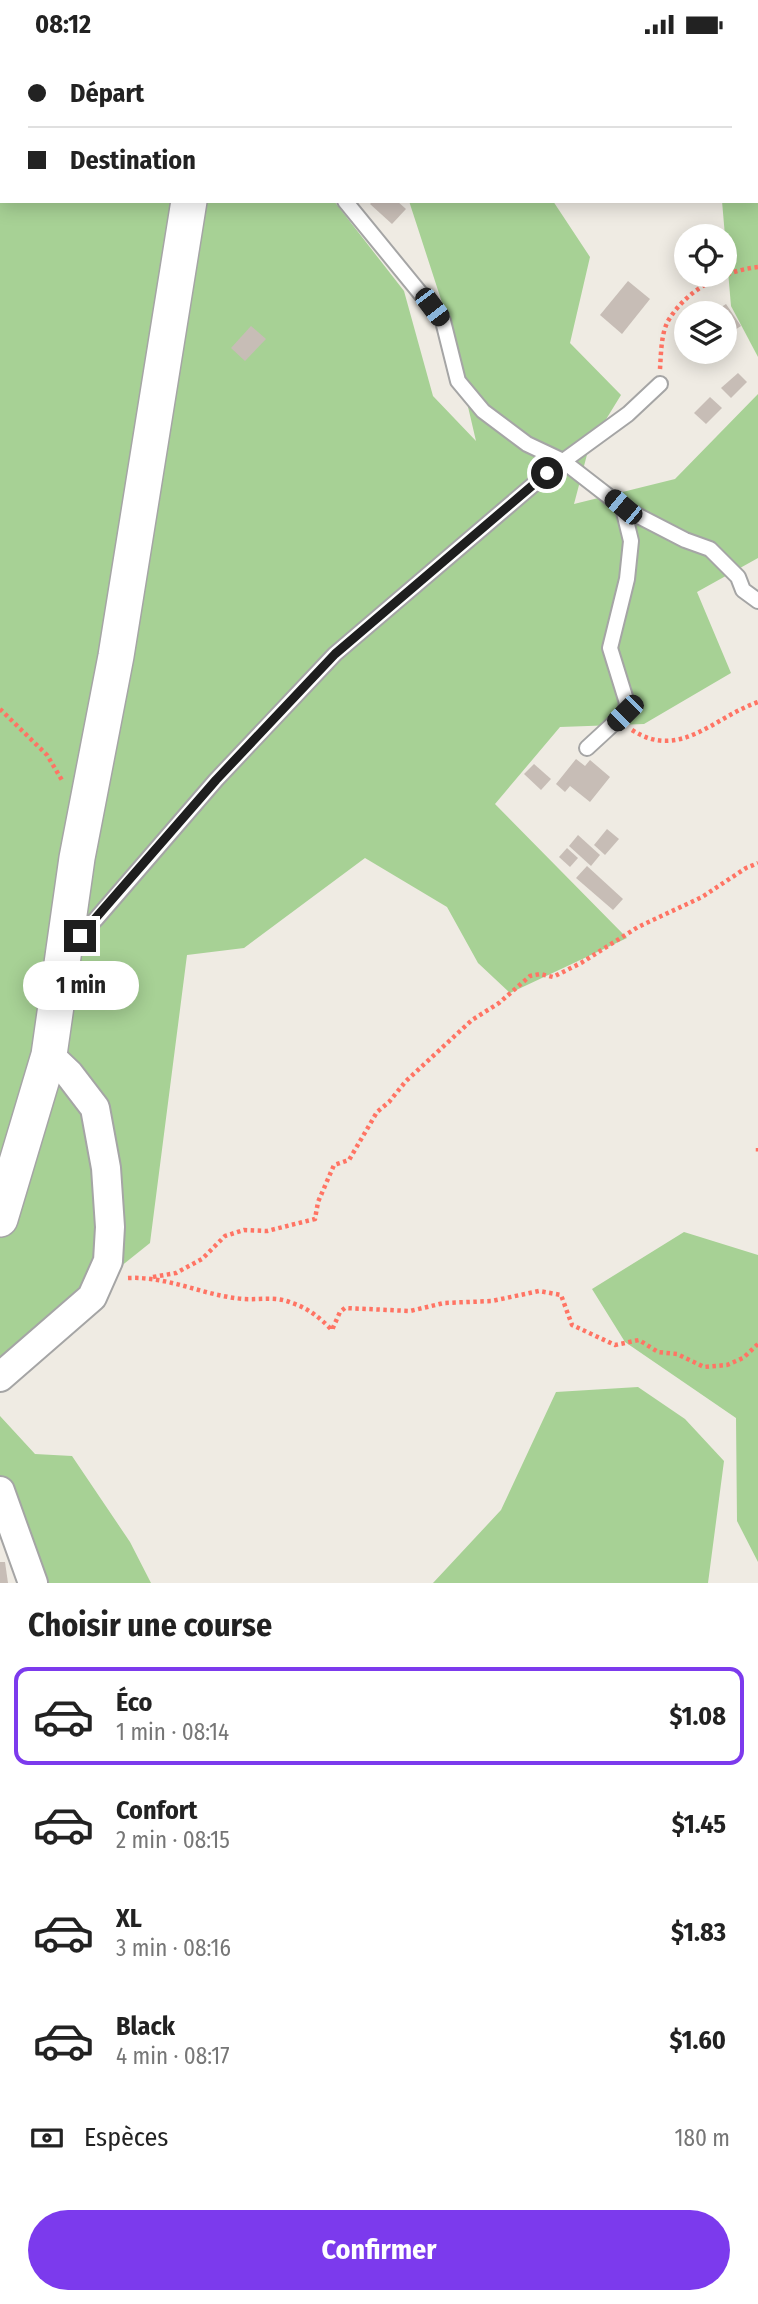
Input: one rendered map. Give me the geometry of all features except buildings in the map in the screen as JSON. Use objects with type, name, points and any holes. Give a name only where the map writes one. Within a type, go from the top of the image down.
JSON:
[{"type":"street","points":[[0,1219],[49,1055],[85,818],[116,656],[189,203]]},
{"type":"street","points":[[0,1377],[93,1294],[108,1261],[110,1227],[106,1168],[95,1108],[69,1074],[49,1055]]},
{"type":"street","points":[[0,1491],[33,1583]]},
{"type":"lane","points":[[347,203],[443,321],[458,381],[483,411],[527,444],[563,461],[623,507],[685,540],[710,549],[738,577],[743,590],[758,601]]},
{"type":"lane","points":[[64,952],[96,919],[216,780],[335,654],[563,461],[628,414],[660,384]]},
{"type":"lane","points":[[587,748],[625,713],[626,703],[610,647],[627,579],[631,541],[623,507]]},
{"type":"path","points":[[660,384],[661,349],[668,321],[696,290],[713,279],[758,267]]},
{"type":"path","points":[[625,713],[630,728],[645,738],[668,742],[698,734],[743,707],[758,702]]},
{"type":"path","points":[[0,709],[47,755],[85,818]]},
{"type":"path","points":[[93,1294],[121,1279],[176,1273],[202,1259],[225,1236],[244,1230],[267,1231],[314,1219],[318,1202],[334,1165],[349,1160],[377,1112],[472,1020],[499,1003],[530,976],[540,974],[553,977],[638,927],[702,897],[758,863]]},
{"type":"path","points":[[758,1148],[758,1155]]},
{"type":"path","points":[[153,1277],[187,1288],[244,1299],[277,1298],[294,1303],[318,1316],[332,1330],[340,1312],[345,1308],[410,1311],[444,1303],[492,1301],[540,1291],[561,1295],[572,1325],[615,1345],[639,1340],[658,1352],[677,1354],[704,1367],[727,1365],[743,1358],[758,1344]]},
{"type":"green space","points":[[0,203],[336,203],[404,291],[433,396],[476,441],[448,321],[410,203],[554,203],[590,257],[570,343],[621,395],[589,447],[574,504],[675,479],[758,394],[758,558],[697,592],[731,673],[644,724],[560,727],[495,804],[627,938],[510,993],[478,963],[447,907],[365,858],[244,948],[187,955],[150,1243],[0,1363]]},
{"type":"green space","points":[[722,203],[758,203],[758,357],[737,317],[737,301],[731,301],[729,287],[737,287],[737,224],[724,224]]},
{"type":"green space","points":[[684,1232],[758,1255],[758,1562],[737,1521],[736,1418],[625,1342],[592,1289]]},
{"type":"green space","points":[[638,1387],[685,1419],[724,1461],[708,1583],[433,1583],[501,1510],[556,1392]]},
{"type":"green space","points":[[0,1416],[35,1454],[72,1456],[130,1542],[151,1583],[21,1583],[0,1517]]},
{"type":"route","points":[[80,936],[216,780],[335,654],[547,473]]}]
